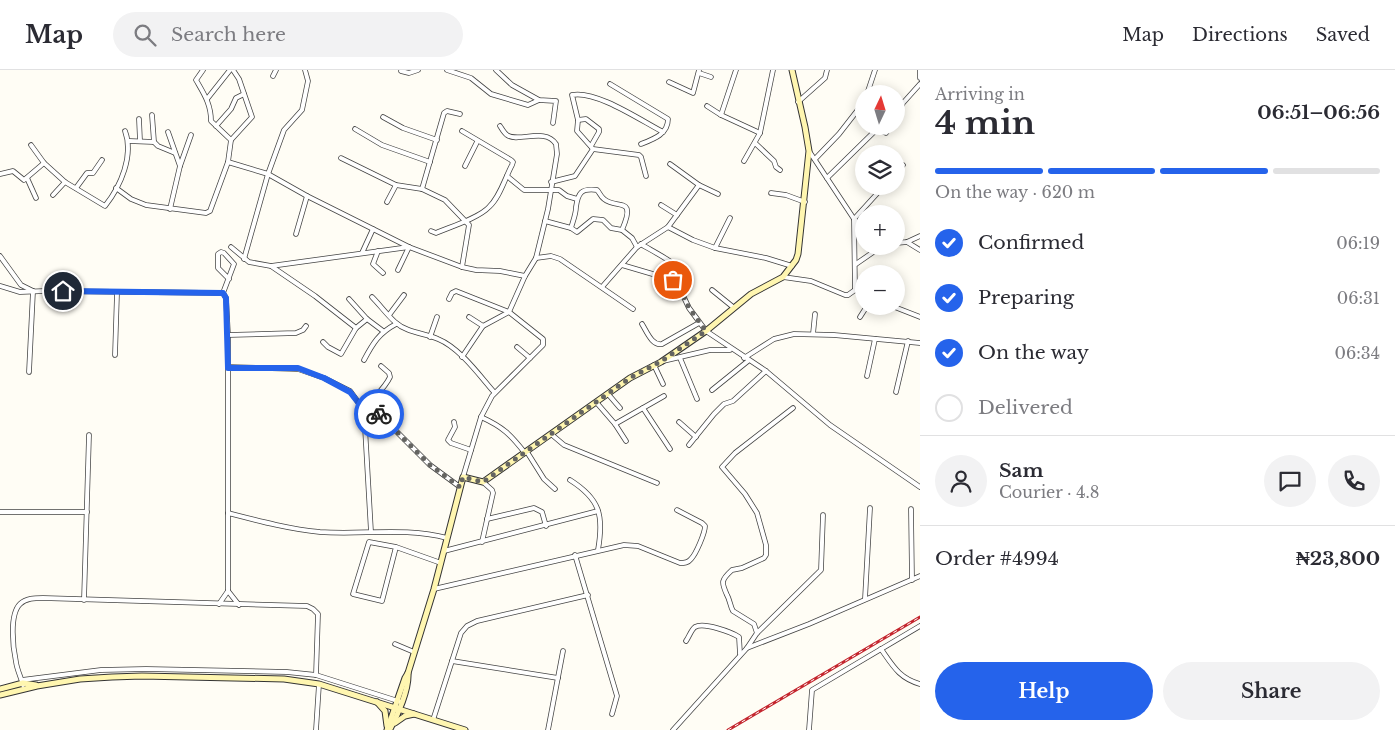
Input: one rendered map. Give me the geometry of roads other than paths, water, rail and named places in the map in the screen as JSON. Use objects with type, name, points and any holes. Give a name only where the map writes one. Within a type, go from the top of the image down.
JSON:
[{"type":"main road","points":[[389,729],[408,680],[408,673],[434,589],[463,477],[483,482],[596,402],[706,331],[751,294],[783,277],[792,266],[798,254],[809,152],[792,70]]},
{"type":"main road","points":[[0,689],[23,684],[37,686],[80,679],[142,676],[284,679],[319,684],[465,730]]},
{"type":"main road","points":[[0,695],[23,684]]},
{"type":"main road","points":[[377,702],[385,711],[389,729]]},
{"type":"main road","points":[[389,729],[400,719],[415,714]]},
{"type":"street","points":[[203,70],[196,80],[211,109],[211,121],[231,140]]},
{"type":"street","points":[[116,188],[131,199],[146,205],[208,213],[228,162],[231,140],[252,116],[239,80],[231,70],[207,99]]},
{"type":"street","points":[[273,76],[276,70]]},
{"type":"street","points":[[244,260],[268,174],[284,130],[302,110],[308,81],[305,70]]},
{"type":"street","points":[[401,71],[409,73],[418,70]]},
{"type":"street","points":[[447,70],[471,78],[491,94],[528,105],[540,100]]},
{"type":"street","points":[[496,70],[512,86],[540,100],[556,102],[553,123]]},
{"type":"street","points":[[721,116],[736,70]]},
{"type":"street","points":[[744,161],[760,133],[773,70]]},
{"type":"street","points":[[798,102],[825,78],[827,70]]},
{"type":"street","points":[[870,85],[875,70]]},
{"type":"street","points":[[920,70],[920,78]]},
{"type":"street","points":[[669,82],[693,93],[699,71],[711,76]]},
{"type":"street","points":[[610,84],[668,119],[668,124],[658,137],[642,144]]},
{"type":"street","points":[[905,101],[920,84]]},
{"type":"street","points":[[216,126],[231,109],[236,98],[244,94]]},
{"type":"street","points":[[646,176],[639,155],[592,148],[578,132],[578,120],[571,97],[573,94],[602,99],[663,132]]},
{"type":"street","points":[[707,106],[721,116],[760,133]]},
{"type":"street","points":[[422,189],[445,111],[460,114]]},
{"type":"street","points":[[814,159],[839,134],[855,114]]},
{"type":"street","points":[[152,115],[154,142]]},
{"type":"street","points":[[383,117],[403,128],[437,140]]},
{"type":"street","points":[[139,119],[140,141]]},
{"type":"street","points":[[551,182],[575,176],[600,132],[599,129],[586,119],[578,120]]},
{"type":"street","points":[[462,357],[483,326],[508,312],[536,258],[557,154],[554,141],[538,136],[512,138],[500,126]]},
{"type":"street","points":[[355,129],[382,144],[430,162]]},
{"type":"street","points":[[31,145],[44,163],[64,182],[105,206],[116,188],[128,159],[129,140],[125,131]]},
{"type":"street","points":[[431,231],[436,233],[488,208],[513,162],[477,142],[470,135],[462,131]]},
{"type":"street","points":[[168,132],[180,166]]},
{"type":"street","points":[[170,209],[180,166],[191,134]]},
{"type":"street","points":[[827,178],[871,135]]},
{"type":"street","points":[[129,140],[154,142],[158,146],[175,153]]},
{"type":"street","points":[[465,166],[477,142]]},
{"type":"street","points":[[754,143],[774,161],[776,167],[780,170]]},
{"type":"street","points":[[809,152],[854,219],[856,264]]},
{"type":"street","points":[[341,158],[396,185],[422,189],[445,200],[466,220],[469,226],[462,267]]},
{"type":"street","points":[[76,188],[87,172],[94,174],[102,160]]},
{"type":"street","points":[[228,162],[268,174],[307,196],[409,247],[462,267],[525,276]]},
{"type":"street","points":[[0,174],[13,171],[21,179],[27,178],[44,163]]},
{"type":"street","points":[[670,164],[699,185],[718,194]]},
{"type":"street","points":[[506,176],[524,190],[559,190],[567,196],[577,199]]},
{"type":"street","points":[[27,178],[36,198]]},
{"type":"street","points":[[53,196],[64,182]]},
{"type":"street","points":[[387,202],[396,185]]},
{"type":"street","points":[[602,287],[639,246],[668,227],[699,185]]},
{"type":"street","points":[[571,228],[577,199],[585,189],[597,190],[603,199],[625,206],[626,219],[622,230]]},
{"type":"street","points":[[771,193],[786,195],[805,202]]},
{"type":"street","points":[[854,219],[876,195]]},
{"type":"street","points":[[296,234],[307,196]]},
{"type":"street","points":[[661,205],[677,215]]},
{"type":"street","points":[[715,248],[730,218]]},
{"type":"street","points":[[545,221],[571,228],[577,232],[590,221],[603,220],[612,228],[622,230],[639,246],[682,270],[678,284]]},
{"type":"street","points":[[668,227],[693,240],[715,248],[766,258],[792,266]]},
{"type":"street","points":[[362,253],[373,229]]},
{"type":"street","points":[[907,242],[920,236]]},
{"type":"street","points":[[907,242],[920,250]]},
{"type":"street","points":[[231,247],[244,260],[255,264],[271,266],[409,247]]},
{"type":"street","points":[[398,270],[409,247]]},
{"type":"street","points":[[378,251],[372,264],[383,274]]},
{"type":"street","points":[[223,293],[229,279],[234,264],[224,253],[220,252],[218,254],[218,268],[229,279]]},
{"type":"street","points":[[856,264],[869,255]]},
{"type":"street","points":[[0,256],[21,285],[32,291]]},
{"type":"street","points":[[536,258],[551,256],[560,259],[633,309]]},
{"type":"street","points":[[622,265],[673,280],[678,284],[689,308],[706,331],[766,372],[830,425],[920,487]]},
{"type":"street","points":[[271,266],[315,296],[356,328]]},
{"type":"street","points":[[783,277],[811,281],[844,295],[855,290]]},
{"type":"street","points":[[0,286],[20,292],[223,293]]},
{"type":"street","points":[[712,290],[733,308]]},
{"type":"street","points":[[29,372],[32,291]]},
{"type":"street","points":[[449,299],[452,293],[456,291],[508,312],[543,339],[543,345],[494,392],[486,405],[463,477]]},
{"type":"street","points":[[115,355],[117,293]]},
{"type":"street","points":[[219,604],[228,591],[228,335],[226,298],[223,293]]},
{"type":"street","points":[[389,315],[404,295]]},
{"type":"street","points":[[372,297],[396,324],[439,339],[462,357],[494,392]]},
{"type":"street","points":[[349,299],[367,319],[383,331]]},
{"type":"street","points":[[905,311],[920,316]]},
{"type":"street","points":[[813,334],[815,314]]},
{"type":"street","points":[[430,337],[437,317]]},
{"type":"street","points":[[468,317],[483,326]]},
{"type":"street","points":[[323,342],[341,354],[356,328],[367,319]]},
{"type":"street","points":[[642,324],[654,343],[658,345],[699,323]]},
{"type":"street","points":[[364,360],[373,343],[383,331],[396,324]]},
{"type":"street","points":[[228,335],[296,333],[303,330],[306,326]]},
{"type":"street","points":[[744,358],[774,339],[794,334],[920,343]]},
{"type":"street","points":[[867,376],[875,339]]},
{"type":"street","points":[[896,392],[908,342]]},
{"type":"street","points":[[517,347],[530,358]]},
{"type":"street","points":[[660,362],[710,350],[732,350]]},
{"type":"street","points":[[680,358],[697,399]]},
{"type":"street","points":[[712,390],[748,361]]},
{"type":"street","points":[[654,365],[663,384]]},
{"type":"street","points":[[371,532],[364,410],[390,377],[389,373],[380,366]]},
{"type":"street","points":[[228,368],[298,368],[350,392],[364,410]]},
{"type":"street","points":[[689,445],[724,404],[733,401],[766,372]]},
{"type":"street","points":[[608,394],[620,408]]},
{"type":"street","points":[[615,424],[664,396]]},
{"type":"street","points":[[596,402],[615,424],[626,441]]},
{"type":"street","points":[[368,403],[430,465],[460,487]]},
{"type":"street","points":[[643,408],[670,449]]},
{"type":"street","points":[[757,633],[754,624],[733,611],[722,586],[723,581],[732,570],[742,568],[751,562],[762,560],[766,555],[766,545],[753,506],[722,466],[735,453],[793,408]]},
{"type":"street","points":[[481,417],[496,424],[510,434],[526,452],[544,479],[555,489]]},
{"type":"street","points":[[454,422],[455,427],[448,440],[471,450]]},
{"type":"street","points":[[679,422],[696,437]]},
{"type":"street","points":[[551,434],[564,445],[657,483]]},
{"type":"street","points":[[84,600],[89,435]]},
{"type":"street","points":[[570,480],[591,496],[598,511],[601,524],[598,550]]},
{"type":"street","points":[[482,542],[493,493],[483,482]]},
{"type":"street","points":[[487,519],[534,508],[542,512],[546,526]]},
{"type":"street","points":[[865,599],[870,508]]},
{"type":"street","points":[[911,509],[912,580]]},
{"type":"street","points":[[434,589],[624,545],[638,546],[680,563],[686,563],[692,559],[705,532],[705,526],[677,510]]},
{"type":"street","points":[[444,551],[598,511]]},
{"type":"street","points":[[0,512],[87,512]]},
{"type":"street","points":[[228,513],[294,529],[321,532],[418,533],[447,538]]},
{"type":"street","points":[[673,730],[747,648],[757,633],[821,570],[823,515]]},
{"type":"street","points":[[396,547],[382,601],[353,594],[369,542],[396,547],[441,564]]},
{"type":"street","points":[[576,555],[617,696],[612,714]]},
{"type":"street","points":[[747,648],[809,624],[920,576]]},
{"type":"street","points":[[228,591],[239,605]]},
{"type":"street","points":[[433,720],[461,633],[467,626],[477,621],[588,594]]},
{"type":"street","points":[[316,676],[318,614],[307,606],[43,598],[29,599],[21,603],[15,611],[14,643],[16,663],[23,684],[121,670],[258,671],[316,676],[399,702]]},
{"type":"street","points":[[686,641],[696,626],[708,626],[740,637],[740,654]]},
{"type":"street","points":[[810,730],[812,690],[920,626]]},
{"type":"street","points":[[395,644],[414,652]]},
{"type":"street","points":[[880,649],[898,672],[908,681],[920,684]]},
{"type":"street","points":[[548,730],[563,651]]},
{"type":"street","points":[[452,661],[558,678]]},
{"type":"street","points":[[258,671],[258,678]]},
{"type":"street","points":[[316,730],[319,684]]},
{"type":"railway","points":[[728,730],[920,617]]}]
